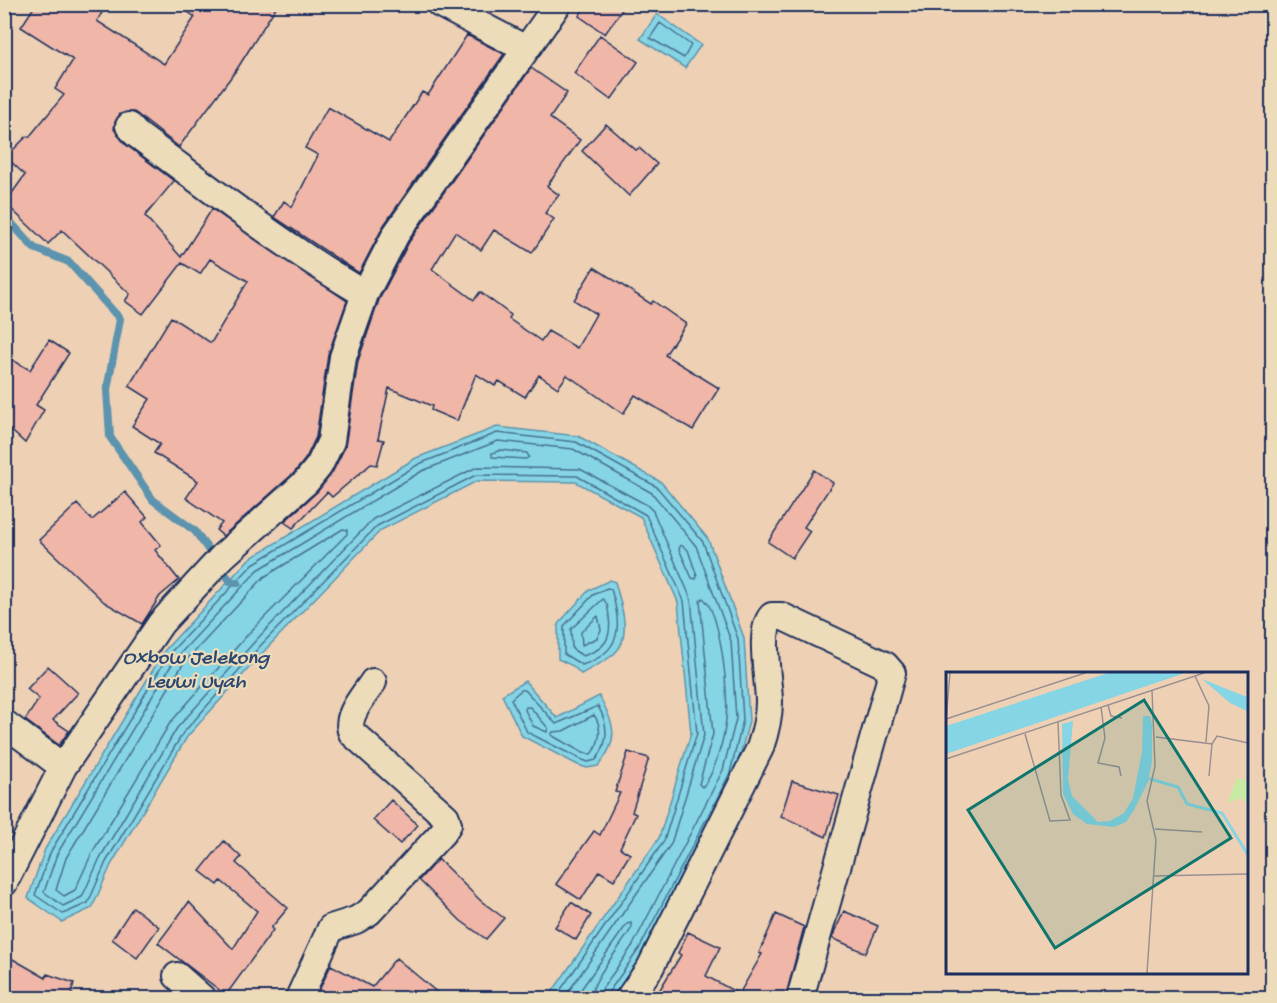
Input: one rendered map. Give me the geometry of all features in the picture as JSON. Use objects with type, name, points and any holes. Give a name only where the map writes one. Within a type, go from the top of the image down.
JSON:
[{"type":"street","points":[[440,4],[526,49]]},
{"type":"street","points":[[4,883],[63,767],[161,623],[214,564],[306,482],[319,466],[331,441],[344,357],[365,294],[396,234],[558,4]]},
{"type":"street","points":[[129,126],[136,134],[250,221],[317,266],[365,294]]},
{"type":"street","points":[[628,999],[650,968],[760,748],[767,725],[769,703],[765,628],[772,616],[781,616],[885,665],[892,673],[800,999]]},
{"type":"street","points":[[299,999],[331,928],[356,920],[369,912],[448,824],[446,817],[352,733],[349,727],[350,719],[373,682]]},
{"type":"street","points":[[4,723],[63,767]]},
{"type":"street","points":[[177,976],[202,999]]},
{"type":"water","points":[[657,14],[701,45],[685,68],[640,39]]},
{"type":"water","name":"Oxbow Jelekong Leuwi Uyah","points":[[497,427],[578,436],[661,482],[708,539],[744,638],[749,721],[735,775],[644,952],[612,998],[548,998],[659,838],[691,733],[678,602],[641,517],[576,482],[477,481],[381,530],[267,648],[187,737],[111,865],[92,908],[62,922],[28,898],[45,849],[165,650],[249,559],[416,458]]},
{"type":"water","points":[[610,580],[615,582],[622,610],[623,639],[614,654],[581,674],[573,666],[558,659],[558,624],[589,590]]},
{"type":"water","points":[[525,681],[557,718],[599,696],[609,715],[613,732],[610,748],[598,766],[587,768],[578,765],[522,736],[502,695]]},
{"type":"building","points":[[36,4],[107,4],[97,21],[164,64],[195,17],[176,4],[278,4],[237,69],[179,147],[134,112],[120,114],[114,129],[125,144],[174,181],[145,216],[181,257],[212,209],[347,301],[328,355],[316,437],[306,458],[295,472],[223,536],[216,530],[222,523],[186,498],[198,481],[154,453],[160,444],[132,426],[150,399],[129,386],[171,317],[211,343],[248,281],[210,259],[200,274],[182,263],[143,314],[125,301],[130,294],[62,230],[48,244],[5,203],[25,175],[6,157],[27,136],[29,137],[64,95],[55,89],[73,60],[21,27]]},
{"type":"building","points":[[587,4],[626,4],[605,34],[579,16]]},
{"type":"building","points":[[467,35],[504,54],[384,225],[359,273],[274,217],[284,201],[292,207],[318,155],[305,148],[328,107],[389,142],[422,92],[428,95]]},
{"type":"building","points":[[600,35],[638,62],[611,100],[574,73]]},
{"type":"building","points":[[531,68],[567,93],[550,118],[580,140],[547,186],[559,195],[545,213],[554,219],[532,253],[494,230],[481,250],[455,232],[432,269],[474,300],[480,292],[511,315],[509,319],[541,341],[548,331],[577,348],[596,314],[574,300],[594,267],[651,304],[653,301],[686,324],[665,355],[719,388],[693,430],[635,395],[623,414],[567,375],[558,388],[539,375],[525,397],[499,381],[495,386],[476,374],[457,421],[431,410],[432,406],[389,388],[378,439],[384,440],[377,465],[371,464],[332,497],[327,492],[293,528],[284,522],[318,491],[332,473],[345,447],[358,361],[379,300],[409,242]]},
{"type":"building","points":[[606,124],[636,150],[639,148],[657,164],[629,196],[582,151]]},
{"type":"building","points":[[49,340],[69,353],[36,405],[44,410],[25,443],[4,424],[4,355],[30,370]]},
{"type":"building","points":[[814,470],[833,483],[804,527],[810,531],[792,558],[768,542]]},
{"type":"building","points":[[125,492],[147,517],[142,522],[161,545],[155,550],[179,580],[160,596],[142,624],[104,602],[39,540],[77,504],[92,520]]},
{"type":"building","points":[[48,666],[78,693],[53,720],[69,731],[59,745],[25,720],[39,699],[27,689]]},
{"type":"building","points":[[628,752],[649,758],[632,812],[636,814],[620,848],[630,854],[614,880],[599,871],[581,900],[556,884],[594,831],[600,835],[620,793],[615,792]]},
{"type":"building","points":[[792,781],[839,795],[826,837],[781,816]]},
{"type":"building","points":[[391,800],[418,825],[400,844],[373,820]]},
{"type":"building","points":[[224,841],[241,857],[236,863],[288,908],[271,928],[273,930],[226,995],[158,943],[189,902],[233,949],[257,911],[221,881],[218,885],[200,871]]},
{"type":"building","points":[[438,859],[481,901],[504,918],[486,939],[461,921],[419,880]]},
{"type":"building","points":[[571,902],[591,915],[576,940],[555,927]]},
{"type":"building","points":[[133,907],[159,927],[137,958],[112,939]]},
{"type":"building","points":[[844,911],[878,926],[866,953],[832,938]]},
{"type":"building","points":[[776,914],[804,927],[785,999],[654,999],[681,955],[678,953],[688,932],[720,947],[706,976],[739,994],[762,954],[759,953]]},
{"type":"building","points":[[4,954],[46,978],[47,974],[74,983],[71,993],[79,999],[4,999]]},
{"type":"building","points":[[396,958],[445,999],[315,999],[331,965],[372,987]]},
{"type":"waterway","points":[[4,215],[34,248],[69,262],[120,319],[107,390],[110,437],[153,500],[195,531],[231,582],[238,583]]}]
